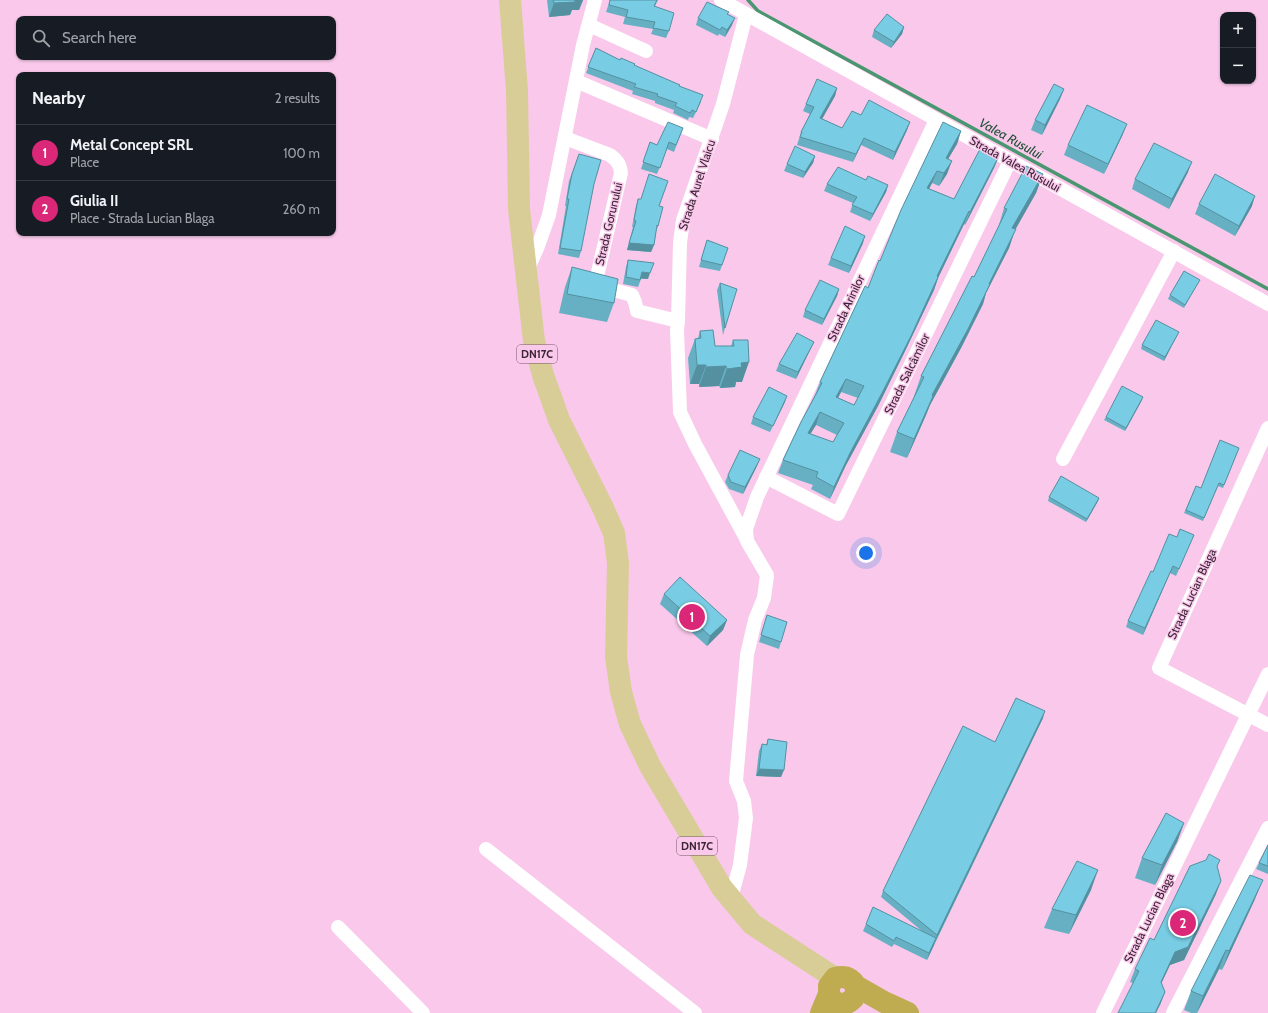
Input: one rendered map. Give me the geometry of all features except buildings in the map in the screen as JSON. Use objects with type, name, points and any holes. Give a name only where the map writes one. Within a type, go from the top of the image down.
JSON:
[{"type":"highway","name":"DN17C","points":[[837,996],[884,1002],[908,1013]]},
{"type":"main road","name":"DN17C","points":[[510,0],[517,91],[519,209],[534,341],[543,375],[560,420],[614,532],[618,563],[616,657],[621,692],[630,724],[650,766],[722,888],[752,924],[816,966],[837,996]]},
{"type":"street","points":[[526,272],[538,246],[549,215],[576,81],[595,0]]},
{"type":"street","name":"Strada Valea Rusului","points":[[721,0],[1268,304]]},
{"type":"street","name":"Strada Aurel Vlaicu","points":[[731,898],[740,864],[746,818],[744,801],[736,781],[747,655],[755,620],[764,598],[767,575],[695,444],[680,412],[677,330],[680,244],[683,220],[723,104],[746,15]]},
{"type":"street","points":[[589,25],[646,52]]},
{"type":"street","points":[[576,81],[712,139]]},
{"type":"street","name":"Strada Arinilor","points":[[747,540],[746,529],[757,497],[766,477],[936,120]]},
{"type":"street","name":"Strada Gorunului","points":[[564,138],[610,155],[616,159],[620,165],[621,173],[595,285],[632,295],[637,311],[678,321]]},
{"type":"street","name":"Strada Salcâmilor","points":[[766,477],[838,514],[1010,161]]},
{"type":"street","points":[[1063,459],[1174,252]]},
{"type":"street","name":"Strada Lucian Blaga","points":[[1268,428],[1159,668],[1268,725]]},
{"type":"street","name":"Strada Lucian Blaga","points":[[1103,1013],[1268,674]]},
{"type":"street","points":[[1172,1013],[1268,828]]},
{"type":"street","points":[[486,849],[695,1013]]},
{"type":"street","points":[[338,927],[423,1013]]},
{"type":"waterway","name":"Valea Rusului","points":[[748,0],[758,11],[1268,289]]},
{"type":"place","name":"Metal Concept SRL","points":[[692,617]]},
{"type":"place","name":"Giulia II","points":[[1183,923]]}]
